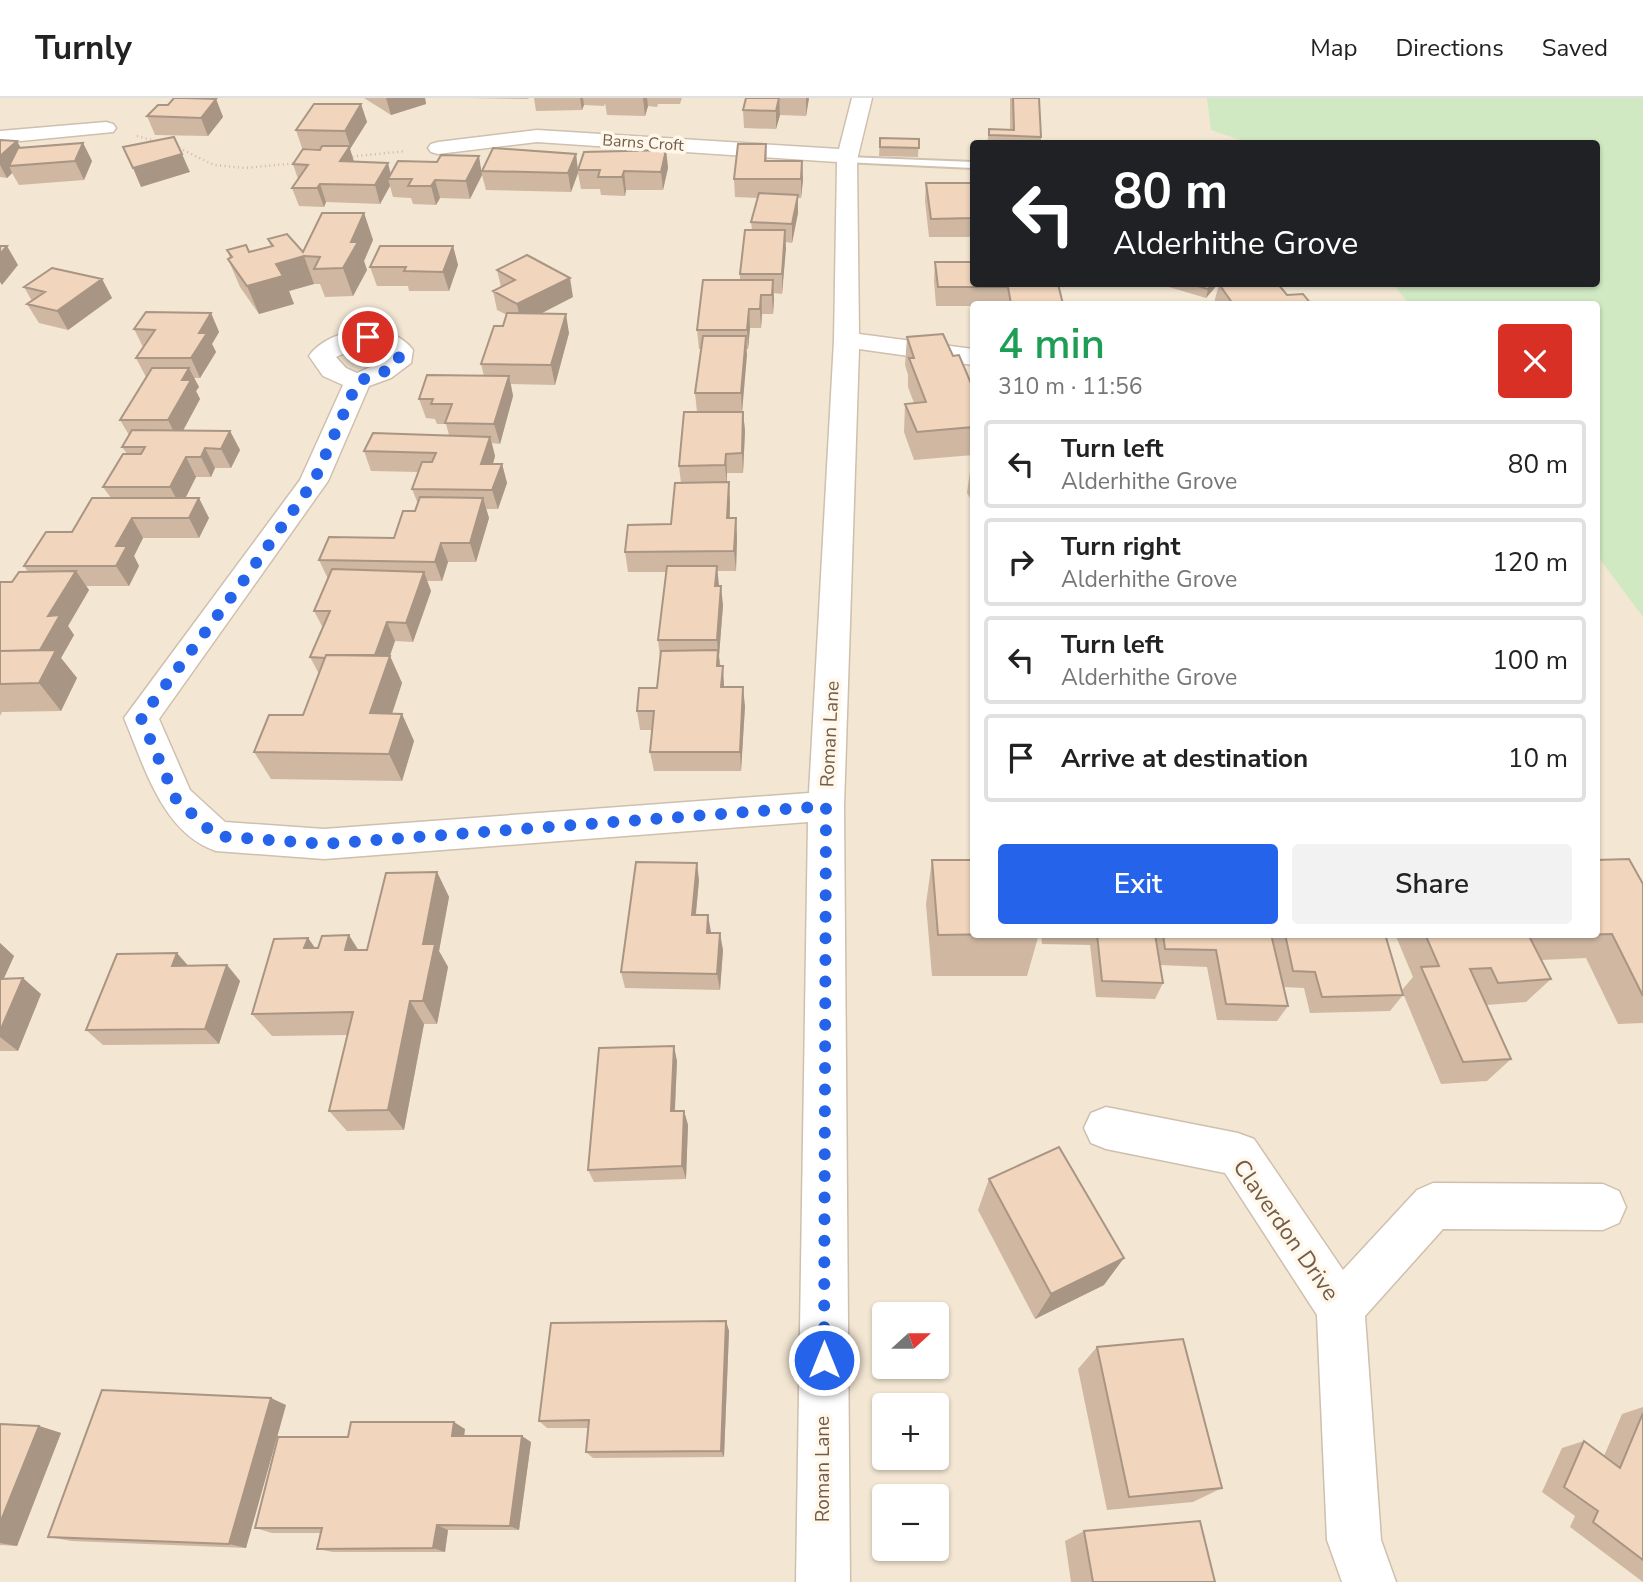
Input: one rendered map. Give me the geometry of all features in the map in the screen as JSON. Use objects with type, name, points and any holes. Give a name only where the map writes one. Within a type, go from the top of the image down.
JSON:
[{"type":"street","name":"Roman Lane","points":[[823,1582],[826,806],[847,340],[847,158],[862,98]]},
{"type":"street","points":[[0,137],[106,128]]},
{"type":"street","name":"Barns Croft","points":[[438,148],[537,136],[847,158]]},
{"type":"street","points":[[847,340],[970,357]]},
{"type":"street","points":[[358,381],[314,481],[141,718],[176,799],[216,836],[324,844],[826,806]]},
{"type":"street","name":"Claverdon Drive","points":[[1106,1128],[1238,1154],[1341,1308],[1354,1540],[1369,1582]]},
{"type":"street","name":"Claverdon Drive","points":[[1341,1308],[1433,1206],[1604,1207]]},
{"type":"lane","points":[[847,158],[970,165]]},
{"type":"path","points":[[106,128],[178,147],[214,165],[245,168],[300,162]]},
{"type":"path","points":[[342,158],[438,148]]},
{"type":"shaded area","points":[[0,98],[1283,98],[1295,140],[970,140],[970,287],[1398,287],[1409,301],[970,301],[970,938],[1600,938],[1600,548],[1643,604],[1643,1582],[0,1582]]},
{"type":"green space","points":[[1207,98],[1643,98],[1643,617],[1600,559],[1600,301],[1407,301],[1395,287],[1600,287],[1600,140],[1240,140],[1211,130]]},
{"type":"building","points":[[174,98],[216,99],[201,118],[147,116],[158,105],[168,105]]},
{"type":"building","points":[[746,98],[779,98],[776,111],[743,110]]},
{"type":"building","points":[[1013,98],[1039,98],[1041,137],[989,135],[989,129],[1014,130]]},
{"type":"building","points":[[314,104],[361,104],[345,131],[296,130]]},
{"type":"building","points":[[174,137],[182,154],[133,168],[123,147]]},
{"type":"building","points":[[880,138],[919,139],[919,148],[880,147]]},
{"type":"building","points":[[0,140],[17,141],[0,156]]},
{"type":"building","points":[[83,143],[75,161],[9,166],[18,148]]},
{"type":"building","points":[[738,144],[766,144],[765,161],[802,161],[801,179],[734,179]]},
{"type":"building","points":[[322,146],[350,146],[340,161],[388,163],[375,185],[320,184],[317,188],[292,188],[308,165],[293,164],[303,149],[320,150]]},
{"type":"building","points":[[493,148],[576,154],[568,173],[482,171]]},
{"type":"building","points":[[666,150],[661,172],[624,171],[622,177],[598,177],[600,170],[578,170],[584,152]]},
{"type":"building","points":[[441,155],[479,156],[466,181],[435,180],[431,186],[408,186],[412,179],[388,179],[398,161],[437,162]]},
{"type":"building","points":[[926,183],[970,183],[970,218],[931,219]]},
{"type":"building","points":[[759,193],[798,195],[792,224],[751,222]]},
{"type":"building","points":[[322,213],[364,213],[351,242],[358,242],[343,268],[314,269],[320,257],[304,256],[276,264],[283,276],[247,286],[228,259],[232,257],[227,250],[246,245],[249,252],[273,246],[268,239],[287,234],[303,252]]},
{"type":"building","points":[[745,230],[785,230],[782,274],[740,274]]},
{"type":"building","points":[[380,246],[453,246],[443,272],[404,271],[406,267],[370,267]]},
{"type":"building","points":[[527,255],[570,278],[517,304],[493,291],[515,280],[497,270]]},
{"type":"building","points":[[935,262],[970,262],[970,287],[938,287]]},
{"type":"building","points":[[52,268],[102,279],[57,311],[27,304],[45,292],[24,287]]},
{"type":"building","points":[[703,280],[773,280],[772,295],[761,295],[760,309],[749,309],[747,330],[697,330]]},
{"type":"building","points":[[1008,287],[1059,287],[1062,301],[1010,301]]},
{"type":"building","points":[[1221,287],[1280,287],[1287,295],[1303,294],[1309,301],[1231,301]]},
{"type":"building","points":[[146,312],[211,313],[199,333],[207,333],[191,358],[136,358],[155,330],[134,329]]},
{"type":"building","points":[[507,313],[566,314],[551,365],[481,364],[494,326],[503,326]]},
{"type":"building","points":[[943,334],[953,356],[959,355],[970,381],[970,427],[917,432],[905,404],[926,402],[909,358],[914,358],[907,337]]},
{"type":"building","points":[[703,336],[746,336],[741,393],[695,393]]},
{"type":"building","points":[[152,368],[189,368],[182,380],[191,380],[168,420],[120,420]]},
{"type":"building","points":[[427,375],[509,376],[494,424],[445,423],[452,404],[431,404],[433,399],[419,399]]},
{"type":"building","points":[[684,412],[743,412],[742,453],[726,454],[725,465],[679,466]]},
{"type":"building","points":[[132,430],[230,431],[221,449],[205,448],[201,457],[186,457],[170,487],[103,487],[123,454],[141,454],[145,447],[122,447]]},
{"type":"building","points":[[373,433],[490,437],[481,464],[502,464],[492,490],[412,489],[422,462],[432,462],[436,453],[364,451]]},
{"type":"building","points":[[729,482],[727,518],[736,518],[734,551],[625,552],[628,525],[671,524],[675,483]]},
{"type":"building","points":[[420,497],[483,498],[470,543],[441,543],[435,562],[319,560],[329,537],[394,538],[403,511],[415,511]]},
{"type":"building","points":[[92,498],[199,498],[189,518],[132,518],[116,546],[127,546],[116,566],[24,566],[46,532],[72,532]]},
{"type":"building","points":[[667,566],[717,566],[715,586],[721,586],[717,640],[658,640]]},
{"type":"building","points":[[332,569],[424,572],[406,623],[387,622],[375,655],[310,657],[330,611],[314,611]]},
{"type":"building","points":[[76,571],[48,616],[60,615],[40,650],[0,651],[0,582],[12,582],[19,572]]},
{"type":"building","points":[[56,650],[39,683],[0,684],[0,651]]},
{"type":"building","points":[[718,650],[717,666],[723,666],[721,687],[743,687],[740,752],[650,752],[654,711],[637,711],[639,688],[657,688],[661,651]]},
{"type":"building","points":[[326,655],[390,656],[370,713],[402,714],[389,754],[254,752],[269,715],[303,715]]},
{"type":"building","points":[[1629,859],[1643,884],[1643,996],[1612,934],[1600,934],[1600,860]]},
{"type":"building","points":[[932,860],[970,860],[970,934],[938,935]]},
{"type":"building","points":[[636,862],[697,863],[692,915],[708,915],[707,933],[720,933],[717,974],[621,972]]},
{"type":"building","points":[[437,872],[423,944],[435,944],[423,1001],[410,1001],[388,1110],[329,1111],[353,1012],[252,1014],[274,939],[308,938],[304,948],[318,948],[322,936],[349,935],[345,950],[367,950],[386,873]]},
{"type":"building","points":[[1097,938],[1156,938],[1163,983],[1102,981]]},
{"type":"building","points":[[1164,938],[1272,938],[1288,1006],[1226,1004],[1216,950],[1165,949]]},
{"type":"building","points":[[1286,938],[1386,938],[1403,995],[1322,997],[1315,972],[1293,971]]},
{"type":"building","points":[[1427,938],[1530,938],[1551,979],[1498,983],[1491,968],[1470,969],[1511,1059],[1463,1062],[1421,967],[1439,966]]},
{"type":"building","points":[[177,953],[172,966],[227,965],[205,1029],[86,1030],[117,954]]},
{"type":"building","points":[[23,978],[0,1031],[0,979]]},
{"type":"building","points":[[674,1046],[671,1111],[684,1111],[682,1166],[588,1170],[599,1048]]},
{"type":"building","points":[[1059,1147],[1124,1258],[1051,1294],[989,1179]]},
{"type":"building","points":[[726,1321],[721,1451],[586,1452],[589,1420],[539,1421],[551,1323]]},
{"type":"building","points":[[1183,1339],[1222,1488],[1129,1497],[1097,1347]]},
{"type":"building","points":[[102,1390],[271,1398],[229,1544],[48,1537]]},
{"type":"building","points":[[1643,1413],[1643,1560],[1593,1522],[1598,1511],[1564,1487],[1584,1441],[1620,1468]]},
{"type":"building","points":[[351,1422],[454,1422],[452,1436],[522,1436],[510,1526],[437,1525],[433,1548],[317,1549],[322,1528],[255,1528],[278,1437],[348,1437]]},
{"type":"building","points":[[0,1424],[39,1426],[0,1523]]},
{"type":"building","points":[[1200,1521],[1215,1582],[1093,1582],[1084,1531]]},
{"type":"route","points":[[368,337],[391,342],[400,350],[398,363],[382,373],[358,381],[314,481],[141,718],[176,799],[216,836],[324,844],[826,806],[824,1360]]}]
